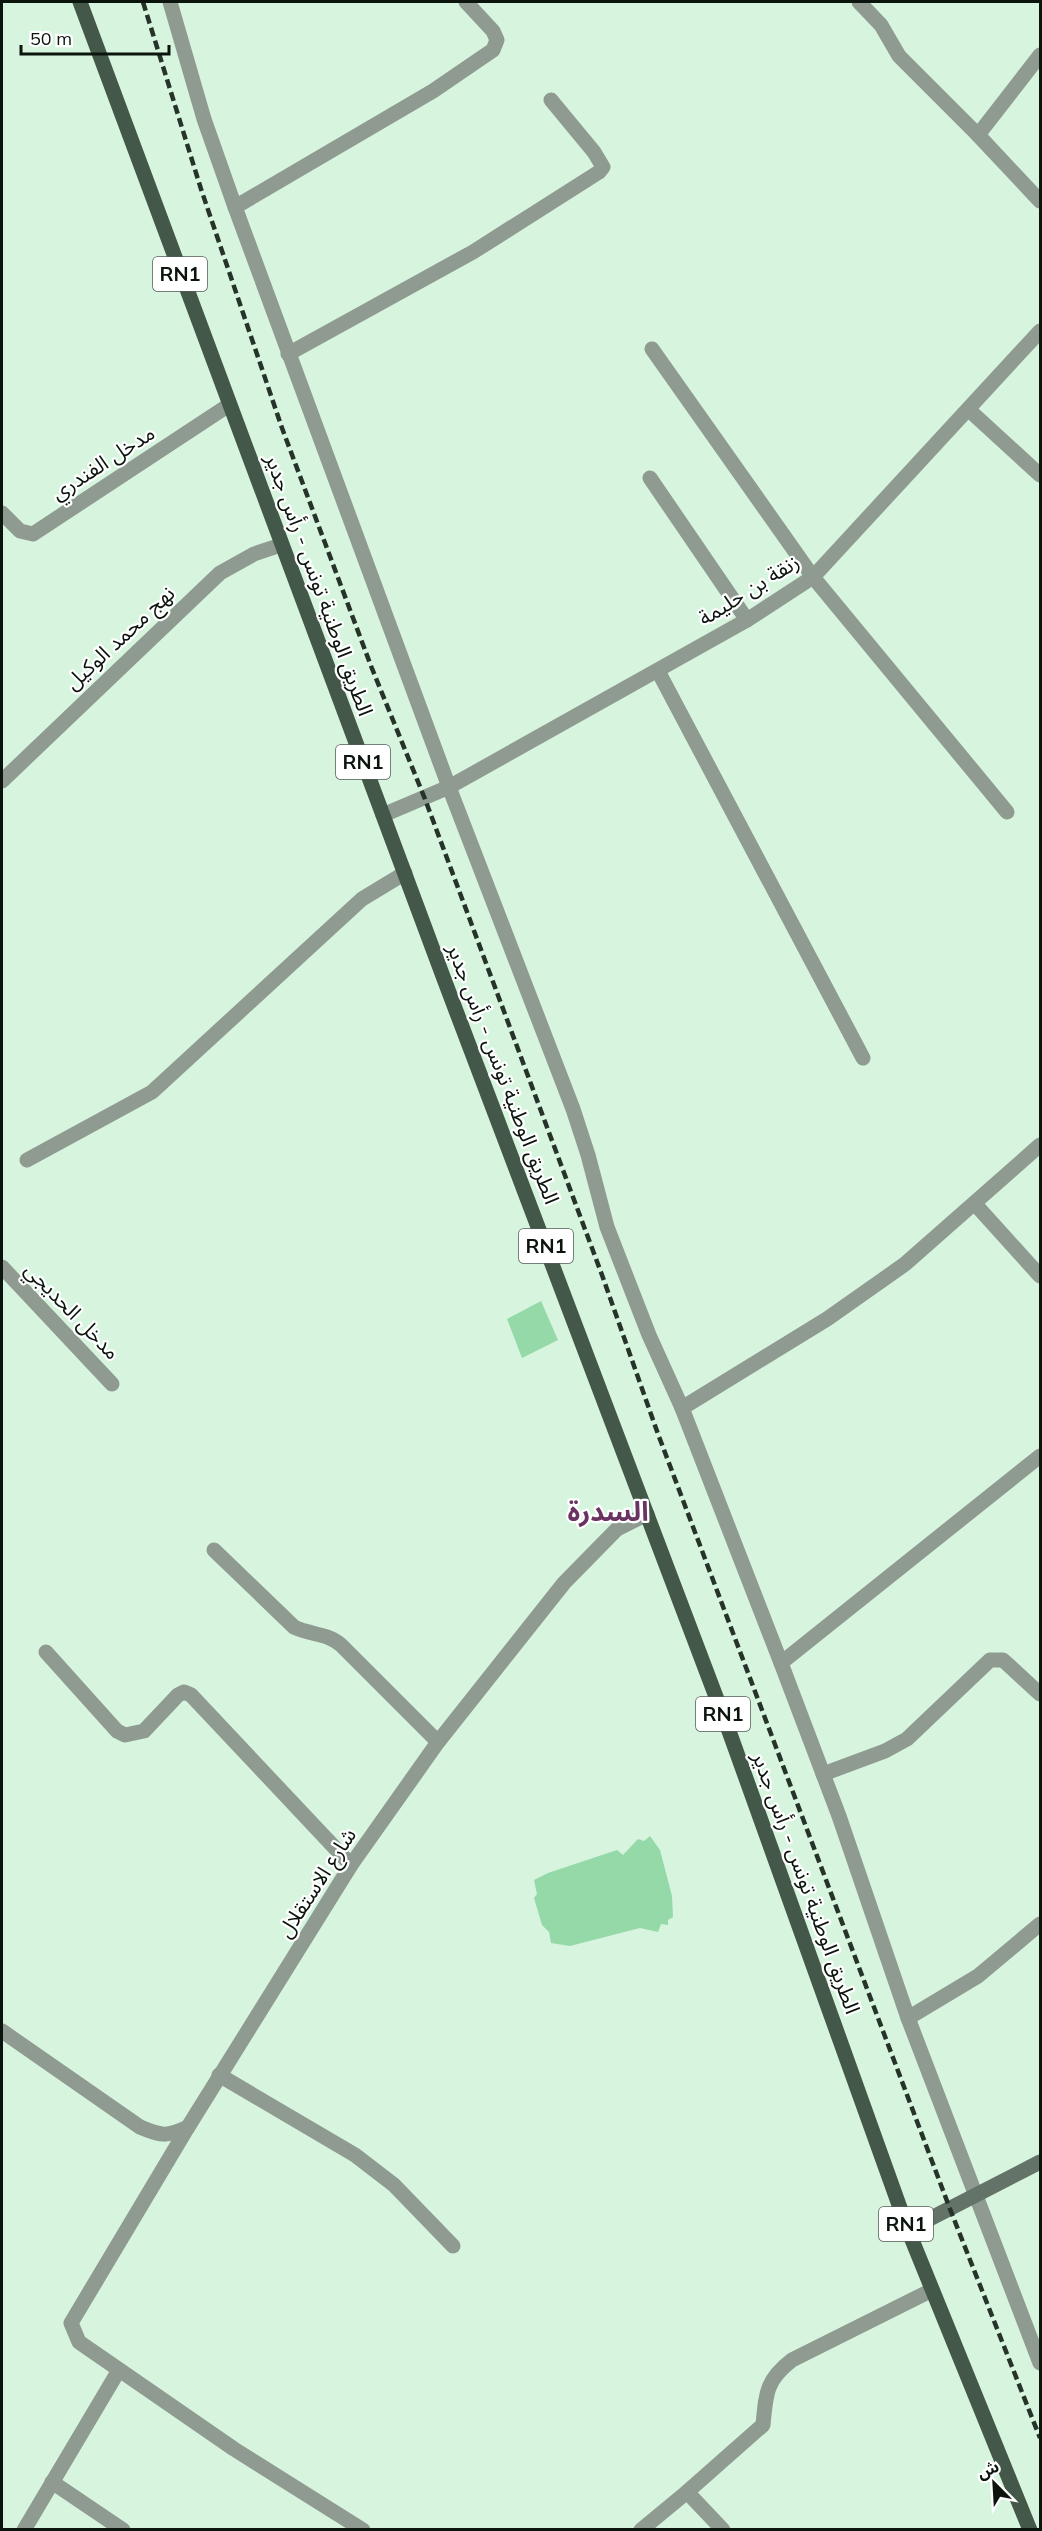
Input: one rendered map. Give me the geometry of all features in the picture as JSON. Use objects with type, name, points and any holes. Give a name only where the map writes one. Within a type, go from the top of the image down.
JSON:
[{"type":"main road","name":"الطريق الوطنية تونس - رأس جدير","points":[[80,2],[281,545],[761,1817],[908,2230],[1030,2529]]},
{"type":"street","points":[[170,2],[204,119],[235,207],[449,787],[573,1109],[607,1227],[648,1335],[682,1408],[781,1663],[823,1774],[908,2018],[1041,2363]]},
{"type":"street","points":[[235,207],[433,92],[493,50],[497,40],[493,31],[466,2]]},
{"type":"street","points":[[859,2],[881,25],[899,56],[1041,201]]},
{"type":"street","points":[[978,135],[1041,55]]},
{"type":"street","points":[[288,354],[472,252],[599,172],[603,167],[594,152],[551,99]]},
{"type":"street","name":"زنقة بن حليمة","points":[[383,815],[449,787],[747,620],[813,577],[1041,331]]},
{"type":"street","points":[[651,349],[813,577],[1006,812]]},
{"type":"street","name":"مدخل الفندري","points":[[2,513],[20,531],[33,534],[229,405]]},
{"type":"street","points":[[969,410],[1041,475]]},
{"type":"street","points":[[650,478],[747,620]]},
{"type":"street","name":"نهج محمد الوكيل","points":[[2,781],[220,573],[254,554],[281,545]]},
{"type":"street","points":[[658,671],[863,1058]]},
{"type":"street","points":[[27,1160],[152,1092],[362,899],[405,873]]},
{"type":"street","points":[[682,1408],[827,1319],[905,1264],[1041,1145]]},
{"type":"street","points":[[975,1204],[1041,1276]]},
{"type":"street","name":"مدخل الحديجي","points":[[2,1268],[112,1384]]},
{"type":"street","points":[[781,1663],[1041,1456]]},
{"type":"street","name":"شارع الاستقلال","points":[[119,2370],[79,2342],[71,2323],[219,2075],[351,1865],[438,1742],[564,1583],[617,1529],[647,1514]]},
{"type":"street","points":[[214,1550],[294,1627],[306,1633],[332,1637],[438,1742]]},
{"type":"street","points":[[46,1652],[117,1731],[125,1736],[144,1731],[178,1695],[184,1692],[191,1695],[351,1865]]},
{"type":"street","points":[[823,1774],[885,1751],[908,1739],[990,1660],[1003,1660],[1041,1694]]},
{"type":"street","points":[[908,2018],[978,1976],[1041,1924]]},
{"type":"street","points":[[2,2031],[140,2127],[158,2135],[174,2133],[188,2127]]},
{"type":"street","points":[[219,2075],[355,2155],[394,2185],[453,2246]]},
{"type":"street","points":[[908,2230],[1041,2162]]},
{"type":"street","points":[[641,2529],[763,2425],[769,2384],[775,2373],[792,2360],[932,2290]]},
{"type":"street","points":[[24,2529],[119,2370],[234,2449],[363,2529]]},
{"type":"street","points":[[52,2482],[123,2529]]},
{"type":"street","points":[[687,2492],[723,2529]]},
{"type":"building","points":[[541,1301],[558,1340],[522,1358],[507,1319]]},
{"type":"building","points":[[650,1836],[660,1850],[672,1896],[673,1917],[668,1920],[668,1925],[661,1924],[658,1932],[640,1928],[570,1946],[551,1943],[549,1932],[542,1925],[534,1898],[537,1894],[534,1880],[548,1873],[617,1850],[623,1855],[638,1839],[644,1841]]},
{"type":"railway","points":[[143,2],[201,189],[282,428],[371,666],[425,799],[602,1275],[658,1434],[950,2209],[1040,2438]]},
{"type":"district","name":"السدرة","points":[[608,1512]]}]
